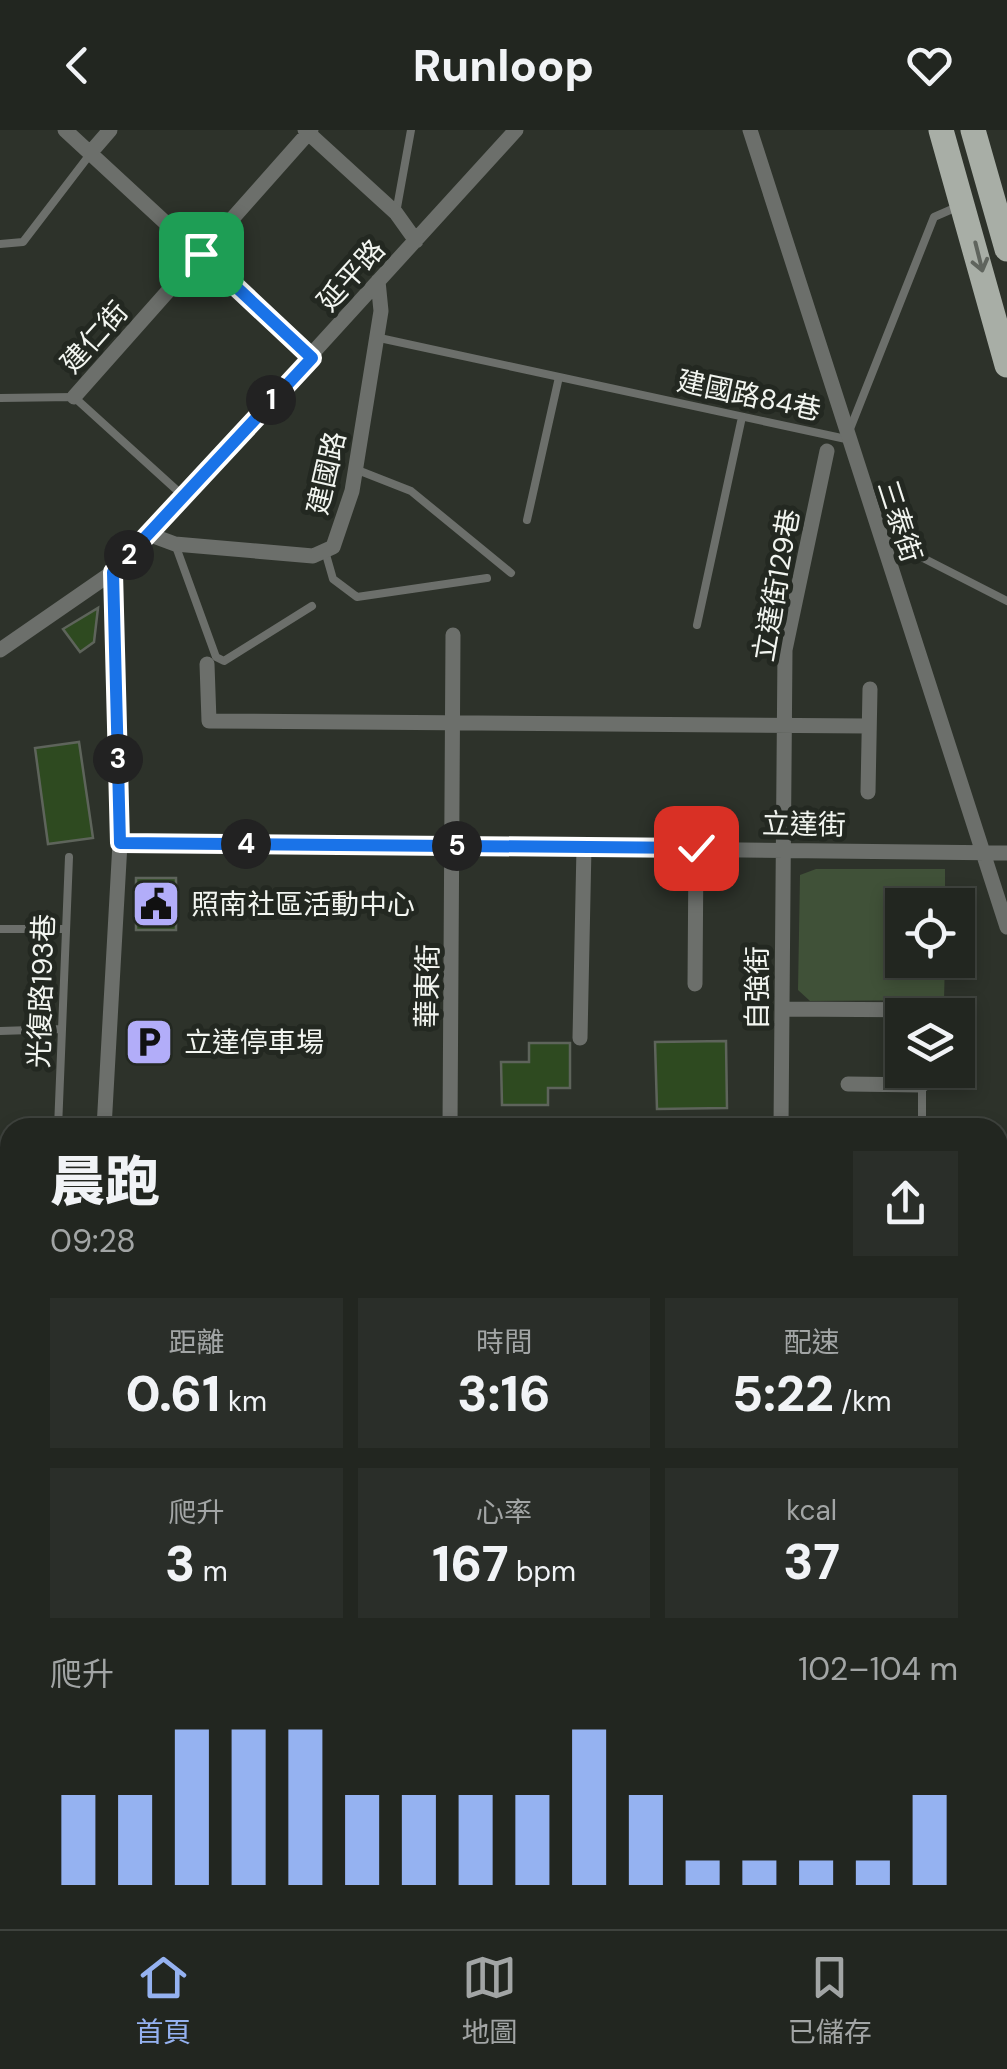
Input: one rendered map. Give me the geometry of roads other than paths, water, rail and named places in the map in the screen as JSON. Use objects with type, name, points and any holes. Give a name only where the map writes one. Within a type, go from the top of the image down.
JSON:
[{"type":"main road","points":[[941,130],[965,204],[1007,365]]},
{"type":"main road","points":[[973,130],[1007,249]]},
{"type":"street","points":[[65,130],[312,358]]},
{"type":"street","points":[[92,152],[110,130]]},
{"type":"street","name":"延平路","points":[[0,650],[113,572],[516,130]]},
{"type":"street","name":"三泰街","points":[[750,130],[846,439],[1007,927]]},
{"type":"street","points":[[308,131],[396,213],[416,241]]},
{"type":"street","name":"建仁街","points":[[74,397],[308,131]]},
{"type":"street","name":"建國路","points":[[148,534],[175,544],[313,556],[333,548],[356,469],[381,312],[378,281]]},
{"type":"street","name":"立達街129巷","points":[[782,849],[785,650],[826,451]]},
{"type":"street","points":[[105,1118],[120,843],[113,572]]},
{"type":"street","name":"華東街","points":[[450,1118],[453,635]]},
{"type":"street","points":[[208,664],[209,721],[868,726]]},
{"type":"street","points":[[868,792],[870,689]]},
{"type":"street","name":"立達街","points":[[120,843],[1007,853]]},
{"type":"street","points":[[580,1038],[584,847]]},
{"type":"street","points":[[695,984],[696,848]]},
{"type":"street","name":"自強街","points":[[781,1118],[782,849]]},
{"type":"street","points":[[782,1008],[885,1011]]},
{"type":"street","points":[[848,1084],[885,1080]]},
{"type":"lane","points":[[396,213],[411,130]]},
{"type":"lane","points":[[0,244],[23,242],[92,152]]},
{"type":"lane","name":"建國路84巷","points":[[375,337],[846,439],[934,217],[965,204]]},
{"type":"lane","points":[[526,520],[559,377]]},
{"type":"lane","name":"建仁街","points":[[0,398],[74,397],[182,494]]},
{"type":"lane","points":[[697,625],[742,417]]},
{"type":"lane","points":[[356,469],[411,491],[512,573]]},
{"type":"lane","points":[[878,535],[1007,601]]},
{"type":"lane","points":[[175,544],[216,657],[224,661],[312,606]]},
{"type":"lane","points":[[325,551],[333,580],[357,597],[487,578]]},
{"type":"lane","name":"光復路193巷","points":[[58,1118],[69,857]]},
{"type":"lane","points":[[0,929],[66,929]]},
{"type":"lane","points":[[0,1031],[62,1028]]},
{"type":"lane","points":[[922,1088],[922,1118]]},
{"type":"place","name":"照南社區活動中心","points":[[156,904]]},
{"type":"place","name":"立達停車場","points":[[149,1042]]}]
